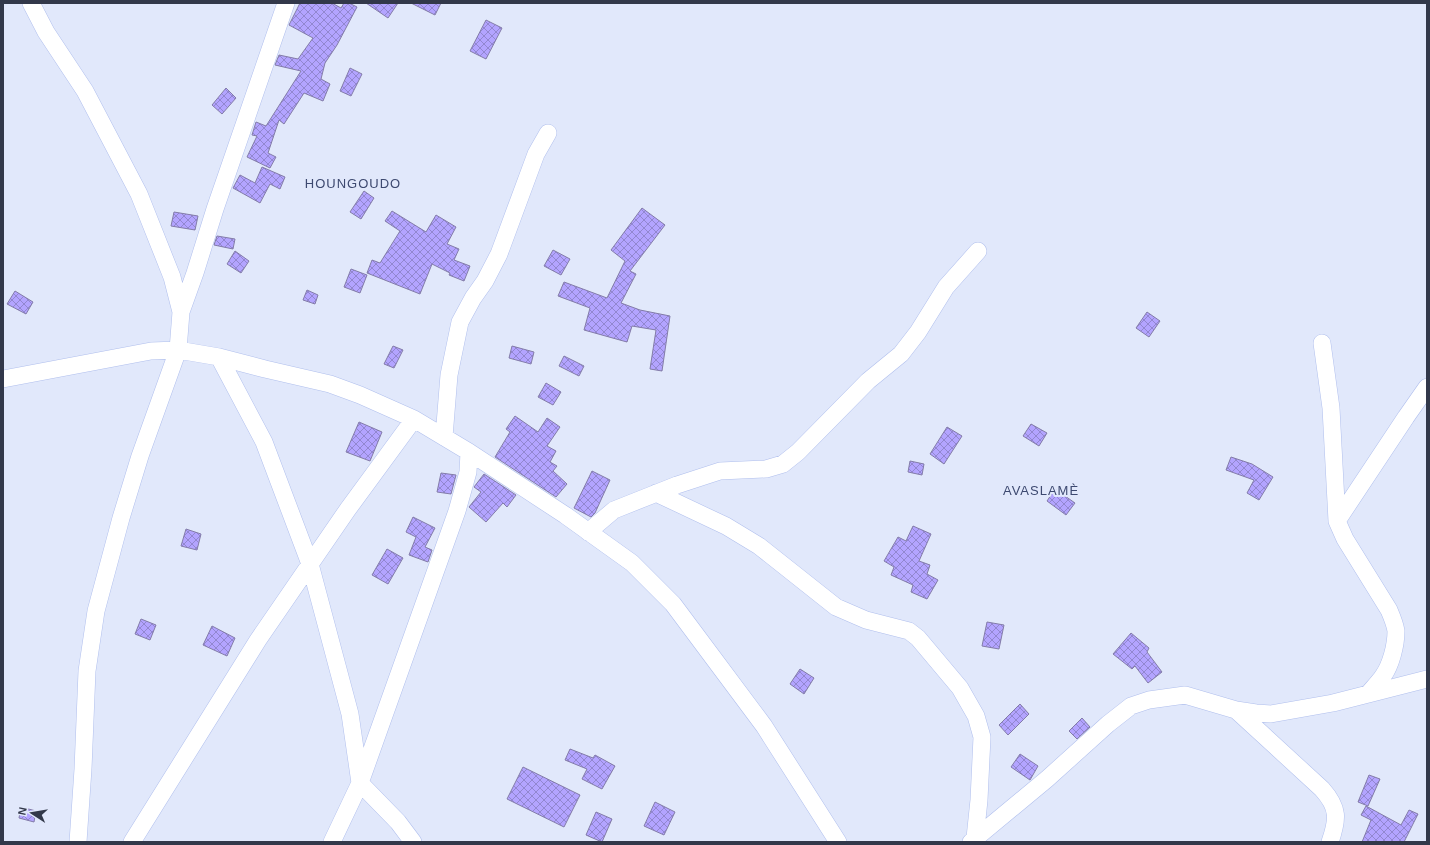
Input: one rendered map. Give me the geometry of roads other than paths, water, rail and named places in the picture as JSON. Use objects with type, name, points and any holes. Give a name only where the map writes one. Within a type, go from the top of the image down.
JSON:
[{"type":"street","points":[[31,3],[46,32],[84,91],[139,194],[172,277],[181,312]]},
{"type":"street","points":[[78,842],[87,671],[96,611],[121,518],[140,456],[178,350],[181,312],[286,3]]},
{"type":"street","points":[[444,437],[449,375],[460,322],[472,298],[485,281],[499,254],[536,154],[548,133]]},
{"type":"street","points":[[588,532],[614,510],[656,493],[720,471],[766,470],[782,464],[798,452],[868,381],[901,354],[918,332],[946,287],[978,251]]},
{"type":"street","points":[[1322,343],[1331,408],[1337,522],[1345,539],[1389,610],[1394,621],[1396,631],[1388,668],[1383,677],[1369,693]]},
{"type":"street","points":[[3,379],[151,351],[178,350],[219,356],[265,370],[330,384],[360,395],[414,420],[469,452],[632,562],[673,604],[764,726],[838,842]]},
{"type":"street","points":[[219,356],[264,442],[310,564],[350,714],[360,783],[398,822],[413,842]]},
{"type":"street","points":[[1337,522],[1427,387]]},
{"type":"street","points":[[132,842],[258,640],[348,509],[414,420]]},
{"type":"street","points":[[332,842],[360,783],[457,511],[466,478],[469,452]]},
{"type":"street","points":[[656,493],[726,526],[759,546],[836,607],[866,620],[909,631],[918,638],[960,688],[976,716],[982,737],[979,800],[973,840]]},
{"type":"street","points":[[973,840],[1131,706],[1148,700],[1185,695],[1236,710],[1271,714],[1332,703],[1427,679]]},
{"type":"street","points":[[1236,710],[1331,799],[1336,813],[1335,828],[1330,842]]},
{"type":"district","name":"HOUNGOUDO","points":[[353,183]]},
{"type":"district","name":"AVASLAMÈ","points":[[1041,490]]}]
